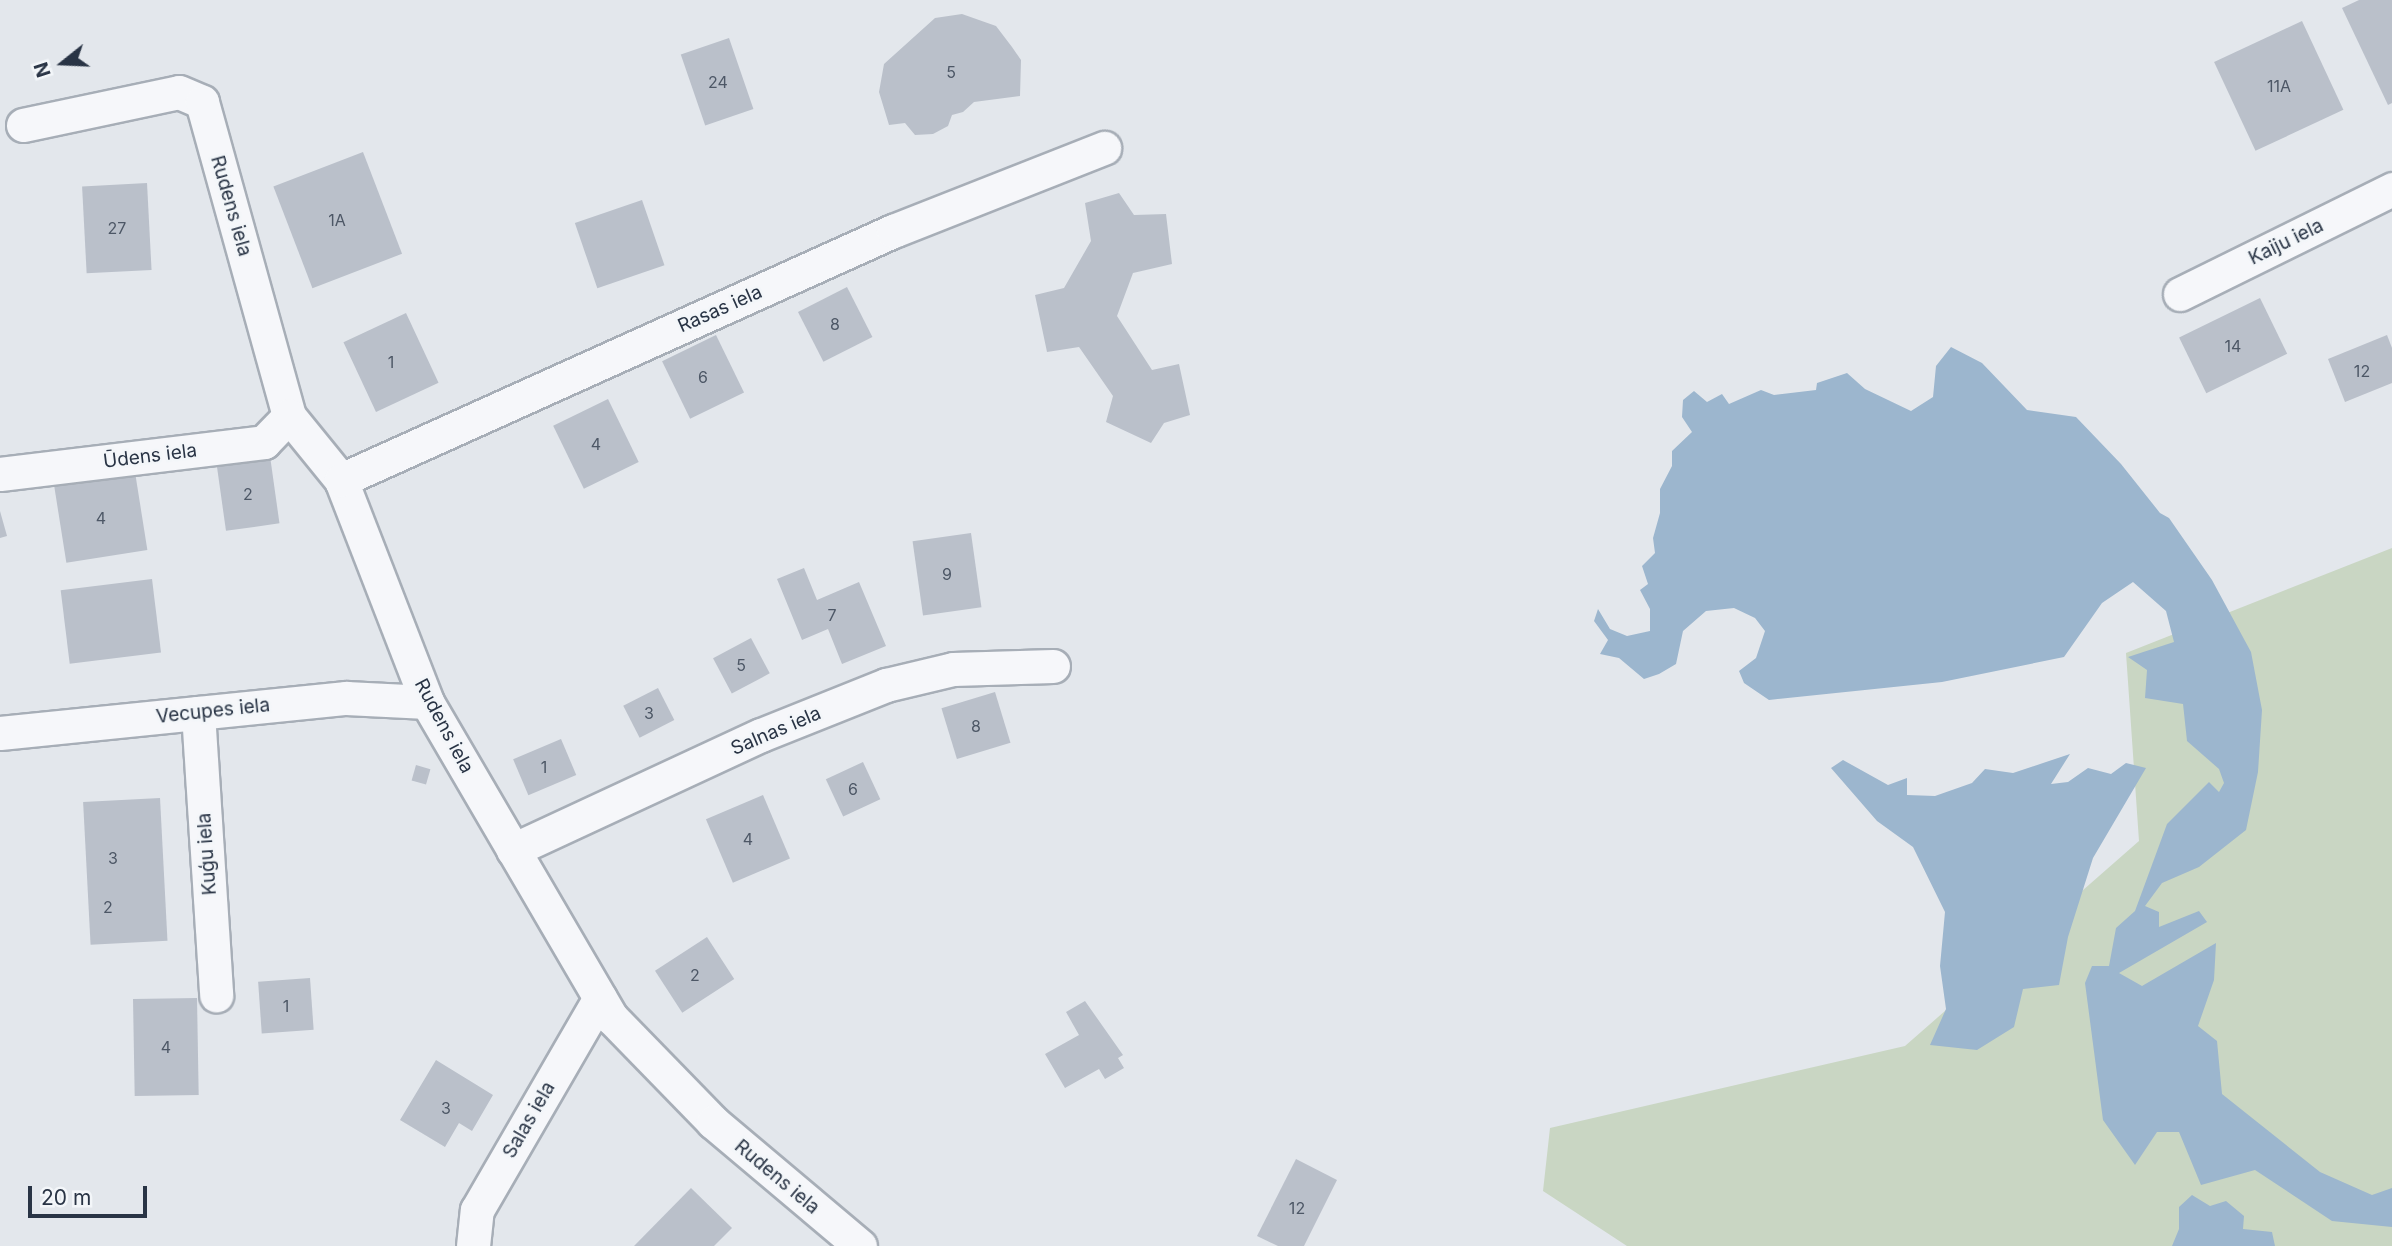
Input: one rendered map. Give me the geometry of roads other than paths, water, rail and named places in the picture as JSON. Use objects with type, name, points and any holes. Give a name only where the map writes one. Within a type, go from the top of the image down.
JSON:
[{"type":"street","name":"Rudens iela","points":[[23,125],[179,92],[201,102],[289,416],[341,480],[427,702],[612,1018],[713,1122],[860,1246]]},
{"type":"street","name":"Rasas iela","points":[[341,480],[893,231],[1104,148]]},
{"type":"street","name":"Kaiju iela","points":[[2180,294],[2392,189]]},
{"type":"street","name":"Ūdens iela","points":[[0,474],[264,442],[289,416]]},
{"type":"street","name":"Salnas iela","points":[[513,850],[761,735],[887,685],[953,669],[1053,666]]},
{"type":"street","name":"Vecupes iela","points":[[0,733],[346,698],[427,702]]},
{"type":"street","name":"Kuģu iela","points":[[198,713],[216,995]]},
{"type":"street","name":"Salas iela","points":[[473,1246],[477,1210],[600,998]]},
{"type":"water","points":[[1951,347],[1982,363],[2027,410],[2076,417],[2121,464],[2160,513],[2169,518],[2212,580],[2251,652],[2262,710],[2258,772],[2246,830],[2199,867],[2162,883],[2145,906],[2159,912],[2159,927],[2199,911],[2207,922],[2119,973],[2142,986],[2216,943],[2214,980],[2198,1026],[2217,1041],[2222,1094],[2320,1172],[2372,1195],[2392,1188],[2392,1227],[2332,1221],[2255,1170],[2201,1185],[2179,1132],[2157,1132],[2135,1165],[2103,1120],[2085,983],[2092,966],[2109,966],[2116,928],[2135,911],[2167,824],[2209,782],[2219,792],[2224,783],[2219,769],[2187,741],[2183,704],[2145,698],[2147,670],[2128,657],[2174,642],[2166,611],[2133,582],[2102,603],[2064,657],[1942,682],[1769,700],[1744,683],[1739,671],[1756,658],[1765,631],[1755,618],[1734,608],[1706,611],[1683,631],[1676,664],[1659,674],[1644,679],[1619,658],[1600,654],[1608,640],[1594,621],[1598,609],[1610,629],[1627,636],[1650,631],[1650,609],[1640,590],[1648,584],[1642,566],[1655,553],[1653,538],[1660,513],[1660,489],[1672,466],[1672,451],[1692,432],[1682,417],[1683,400],[1694,391],[1707,402],[1722,394],[1729,404],[1761,390],[1774,395],[1816,390],[1817,383],[1847,373],[1865,389],[1911,411],[1933,397],[1936,366]]},
{"type":"water","points":[[2070,754],[2051,784],[2068,782],[2088,768],[2111,774],[2126,763],[2146,768],[2093,858],[2068,937],[2059,985],[2023,989],[2014,1027],[1977,1050],[1930,1045],[1946,1009],[1940,966],[1945,912],[1913,847],[1877,821],[1831,768],[1843,760],[1888,785],[1907,778],[1907,795],[1935,796],[1972,783],[1985,769],[2013,773]]},
{"type":"water","points":[[2192,1195],[2210,1206],[2226,1201],[2244,1216],[2243,1229],[2272,1232],[2275,1246],[2172,1246],[2179,1229],[2179,1207]]}]
